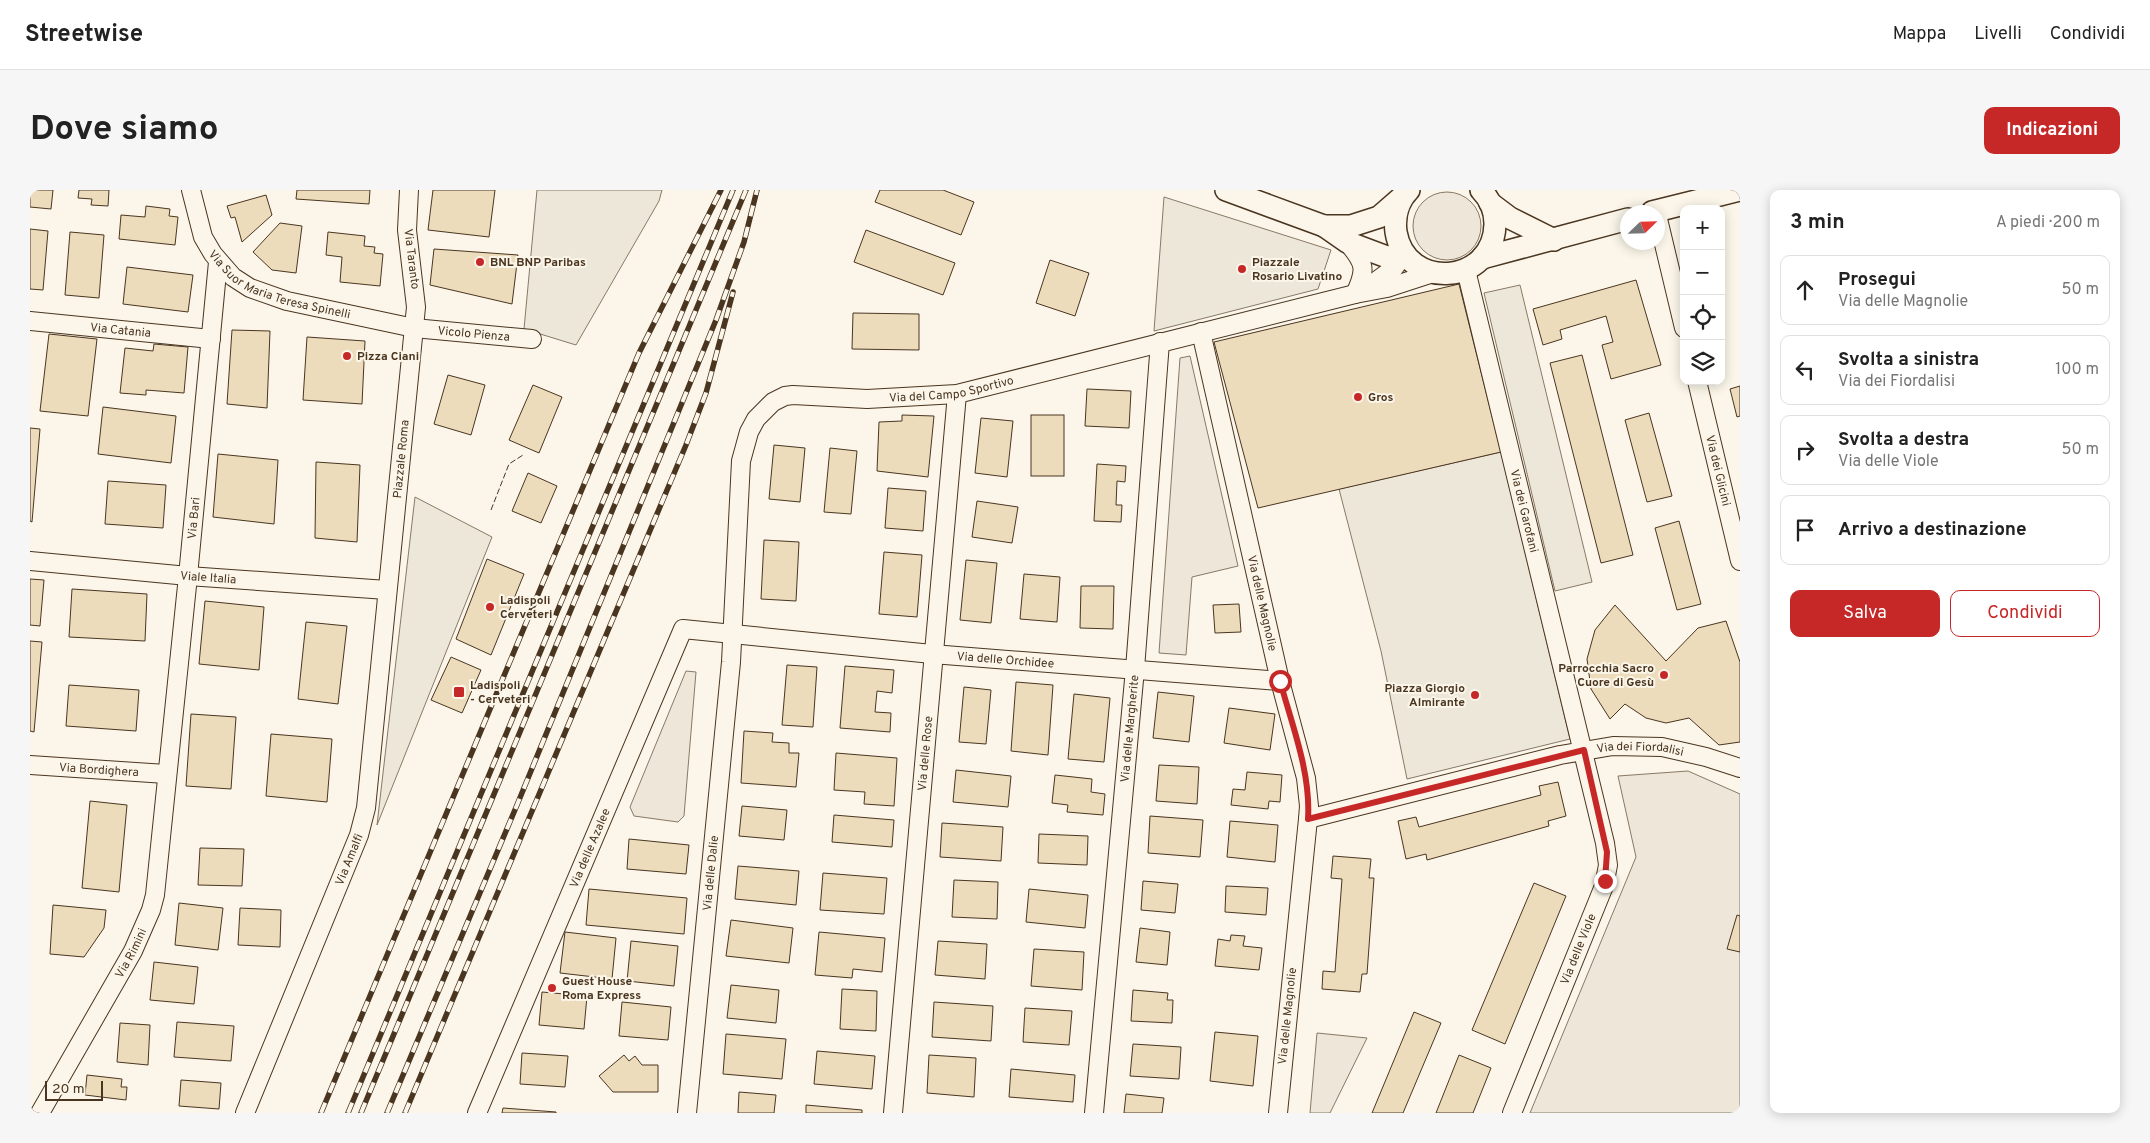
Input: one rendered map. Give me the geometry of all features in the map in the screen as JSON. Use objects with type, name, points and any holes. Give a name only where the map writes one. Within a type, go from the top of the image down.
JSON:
[{"type":"street","name":"Via Suor Maria Teresa Spinelli","points":[[191,190],[204,237],[218,262],[233,277],[250,288],[287,301],[414,328]]},
{"type":"street","name":"Via Taranto","points":[[409,190],[407,230],[416,297],[414,328]]},
{"type":"street","points":[[1226,190],[1324,226],[1347,242],[1387,257],[1404,254]]},
{"type":"street","points":[[1665,211],[1740,190]]},
{"type":"street","points":[[1324,226],[1351,226],[1378,217],[1407,192]]},
{"type":"street","points":[[1407,192],[1398,208],[1395,224],[1397,240],[1404,254],[1412,262],[1433,273],[1450,274],[1474,264],[1620,221]]},
{"type":"street","points":[[1486,197],[1510,218],[1554,240]]},
{"type":"street","points":[[1474,264],[1490,246],[1494,232],[1495,217],[1486,197]]},
{"type":"street","points":[[1347,242],[1358,255],[1364,267],[1358,293]]},
{"type":"street","points":[[1664,250],[1680,312]]},
{"type":"street","name":"Via del Campo Sportivo","points":[[1358,293],[1394,268],[1404,254]]},
{"type":"street","name":"Via Bari","points":[[166,774],[188,576],[218,262]]},
{"type":"street","name":"Via dei Garofani","points":[[1474,264],[1584,750]]},
{"type":"street","name":"Via del Campo Sportivo","points":[[732,633],[742,452],[749,432],[768,406],[778,399],[792,395],[867,399],[957,394],[1358,293],[1388,288],[1433,273]]},
{"type":"street","name":"Via Catania","points":[[30,321],[211,339]]},
{"type":"street","name":"Vicolo Pienza","points":[[414,328],[532,339]]},
{"type":"street","name":"Piazzale Roma","points":[[387,590],[414,328]]},
{"type":"street","name":"Via delle Magnolie","points":[[1201,332],[1280,681],[1306,778],[1308,798],[1308,819],[1278,1113]]},
{"type":"street","name":"Via delle Margherite","points":[[1094,1113],[1135,669],[1160,342]]},
{"type":"street","name":"Via dei Glicini","points":[[1698,385],[1735,520],[1740,561]]},
{"type":"street","name":"Via delle Rose","points":[[893,1113],[932,654],[957,394]]},
{"type":"street","name":"Viale Italia","points":[[30,561],[188,576],[387,590]]},
{"type":"street","name":"Via Amalfi","points":[[245,1113],[363,822],[387,590]]},
{"type":"street","name":"Via delle Azalee","points":[[477,1113],[683,629],[732,633]]},
{"type":"street","name":"Via delle Orchidee","points":[[732,633],[932,654],[1280,681]]},
{"type":"street","name":"Via delle Dalie","points":[[687,1113],[732,633]]},
{"type":"street","name":"Via dei Fiordalisi","points":[[1308,819],[1584,750],[1613,746],[1662,747],[1698,755],[1740,768]]},
{"type":"street","name":"Via delle Viole","points":[[1512,1113],[1607,875],[1607,852],[1584,750]]},
{"type":"street","name":"Via Bordighera","points":[[30,765],[166,774]]},
{"type":"street","name":"Via Rimini","points":[[40,1113],[132,951],[151,910],[158,877],[166,774]]},
{"type":"shaded area","points":[[537,190],[662,190],[659,201],[576,345],[524,329]]},
{"type":"shaded area","points":[[1454,192],[1466,198],[1475,207],[1481,219],[1479,239],[1471,250],[1454,260],[1440,260],[1423,250],[1415,239],[1413,219],[1423,202],[1434,194]]},
{"type":"shaded area","name":"Piazzale Rosario Livatino","points":[[1164,197],[1331,250],[1318,289],[1154,331]]},
{"type":"shaded area","points":[[1520,285],[1592,582],[1555,591],[1484,293]]},
{"type":"shaded area","points":[[1190,356],[1238,566],[1192,577],[1186,655],[1159,653],[1180,358]]},
{"type":"shaded area","points":[[1501,452],[1570,739],[1407,779],[1381,651],[1339,489]]},
{"type":"shaded area","points":[[415,497],[492,537],[377,825]]},
{"type":"shaded area","points":[[686,671],[696,672],[684,816],[678,822],[634,816],[630,807]]},
{"type":"shaded area","points":[[1688,771],[1740,794],[1740,1113],[1530,1113],[1636,857],[1618,776]]},
{"type":"shaded area","points":[[1317,1033],[1367,1038],[1330,1113],[1310,1113]]},
{"type":"building","points":[[30,190],[53,190],[51,209],[30,207]]},
{"type":"building","points":[[79,190],[109,190],[108,206],[91,205],[92,199],[78,198]]},
{"type":"building","points":[[297,190],[370,190],[369,204],[296,199]]},
{"type":"building","points":[[433,190],[495,190],[489,237],[428,230]]},
{"type":"building","points":[[880,190],[943,190],[974,202],[961,235],[875,202]]},
{"type":"building","points":[[266,195],[272,215],[242,242],[235,217],[231,218],[227,206]]},
{"type":"building","points":[[146,206],[170,209],[169,216],[178,217],[175,245],[119,239],[121,215],[145,217]]},
{"type":"building","points":[[280,223],[302,226],[296,273],[272,270],[253,252]]},
{"type":"building","points":[[30,229],[48,231],[43,290],[30,289]]},
{"type":"building","points":[[866,230],[955,263],[943,295],[854,262]]},
{"type":"building","points":[[70,232],[104,235],[99,298],[65,295]]},
{"type":"building","points":[[328,232],[365,236],[364,246],[375,247],[374,253],[383,254],[380,286],[340,282],[342,257],[326,255]]},
{"type":"building","points":[[434,249],[518,255],[512,304],[430,285]]},
{"type":"building","points":[[1050,260],[1089,273],[1075,316],[1036,303]]},
{"type":"building","points":[[127,267],[193,275],[188,312],[123,304]]},
{"type":"building","points":[[1636,280],[1661,365],[1611,379],[1602,345],[1613,342],[1606,316],[1560,330],[1562,339],[1543,345],[1533,309]]},
{"type":"building","name":"Gros","points":[[1459,284],[1501,452],[1258,508],[1214,342]]},
{"type":"building","points":[[853,313],[919,314],[919,350],[852,349]]},
{"type":"building","points":[[232,330],[270,331],[267,408],[227,404]]},
{"type":"building","points":[[49,334],[97,339],[88,416],[40,411]]},
{"type":"building","points":[[307,337],[365,341],[362,404],[303,400]]},
{"type":"building","points":[[154,344],[188,347],[184,393],[146,390],[146,395],[120,393],[125,348],[153,351]]},
{"type":"building","points":[[1582,355],[1633,555],[1601,563],[1550,363]]},
{"type":"building","points":[[448,375],[485,385],[471,435],[434,424]]},
{"type":"building","points":[[533,385],[562,397],[539,453],[509,440]]},
{"type":"building","points":[[1740,386],[1740,416],[1737,417],[1730,389]]},
{"type":"building","points":[[1087,389],[1131,391],[1129,428],[1085,426]]},
{"type":"building","points":[[103,407],[176,416],[171,463],[98,454]]},
{"type":"building","points":[[1649,413],[1672,496],[1647,502],[1625,420]]},
{"type":"building","points":[[902,415],[934,416],[928,477],[877,471],[879,422],[902,421]]},
{"type":"building","points":[[1031,415],[1064,415],[1064,476],[1031,476]]},
{"type":"building","points":[[981,418],[1013,421],[1007,477],[975,473]]},
{"type":"building","points":[[30,428],[40,429],[32,522],[30,521]]},
{"type":"building","points":[[774,445],[805,448],[800,502],[769,499]]},
{"type":"building","points":[[830,448],[857,451],[851,514],[824,512]]},
{"type":"building","points":[[218,454],[278,460],[274,524],[213,517]]},
{"type":"building","points":[[316,462],[360,465],[357,542],[315,538]]},
{"type":"building","points":[[1097,464],[1126,466],[1125,482],[1117,481],[1116,505],[1122,505],[1121,522],[1094,521]]},
{"type":"building","points":[[528,473],[557,486],[541,523],[512,511]]},
{"type":"building","points":[[108,481],[166,485],[163,528],[105,524]]},
{"type":"building","points":[[888,488],[926,491],[923,531],[885,528]]},
{"type":"building","points":[[977,501],[1018,507],[1012,543],[972,537]]},
{"type":"building","points":[[1679,521],[1701,604],[1677,610],[1655,528]]},
{"type":"building","points":[[764,540],[799,542],[796,601],[761,599]]},
{"type":"building","points":[[884,552],[922,555],[917,617],[879,614]]},
{"type":"building","name":"Ladispoli Cerveteri","points":[[487,559],[524,574],[491,655],[456,639]]},
{"type":"building","points":[[966,560],[997,563],[991,623],[960,620]]},
{"type":"building","points":[[1024,574],[1060,577],[1057,622],[1020,619]]},
{"type":"building","points":[[30,579],[44,580],[40,626],[30,625]]},
{"type":"building","points":[[1081,586],[1114,586],[1113,629],[1080,628]]},
{"type":"building","points":[[72,589],[147,594],[145,641],[69,637]]},
{"type":"building","points":[[205,601],[264,607],[259,670],[199,664]]},
{"type":"building","points":[[1239,604],[1241,632],[1215,633],[1213,605]]},
{"type":"building","name":"Parrocchia Sacro Cuore di Gesù","points":[[1615,605],[1666,661],[1698,628],[1726,621],[1740,662],[1740,742],[1719,745],[1689,718],[1666,723],[1646,718],[1625,704],[1610,719],[1591,689],[1587,659],[1595,630]]},
{"type":"building","points":[[306,622],[347,626],[338,704],[298,699]]},
{"type":"building","points":[[30,641],[42,642],[34,732],[30,731]]},
{"type":"building","points":[[451,657],[481,670],[462,713],[431,700]]},
{"type":"building","points":[[787,665],[817,667],[813,727],[782,725]]},
{"type":"building","points":[[845,666],[894,670],[892,693],[877,691],[875,712],[891,713],[890,732],[840,728]]},
{"type":"building","points":[[1016,682],[1053,685],[1048,755],[1011,751]]},
{"type":"building","points":[[69,685],[139,690],[136,731],[66,726]]},
{"type":"building","points":[[964,687],[991,690],[986,744],[959,742]]},
{"type":"building","points":[[1158,692],[1194,696],[1189,742],[1153,738]]},
{"type":"building","points":[[1074,694],[1110,698],[1104,762],[1068,759]]},
{"type":"building","points":[[1229,708],[1275,714],[1270,750],[1224,743]]},
{"type":"building","points":[[191,714],[236,717],[231,789],[186,786]]},
{"type":"building","points":[[744,731],[773,733],[772,742],[789,743],[789,753],[799,753],[796,787],[741,783]]},
{"type":"building","points":[[271,734],[332,739],[327,802],[266,796]]},
{"type":"building","points":[[836,753],[897,758],[894,806],[864,804],[865,792],[834,790]]},
{"type":"building","points":[[1159,765],[1199,767],[1197,804],[1156,801]]},
{"type":"building","points":[[956,770],[1011,776],[1008,807],[953,802]]},
{"type":"building","points":[[1247,772],[1282,775],[1280,802],[1269,801],[1268,809],[1231,805],[1233,789],[1245,790]]},
{"type":"building","points":[[1055,775],[1092,779],[1091,792],[1105,794],[1103,815],[1067,812],[1068,805],[1052,803]]},
{"type":"building","points":[[1558,782],[1566,816],[1548,821],[1549,826],[1427,860],[1426,854],[1406,859],[1398,821],[1416,817],[1419,827],[1541,795],[1539,786]]},
{"type":"building","points":[[90,801],[127,805],[119,892],[82,888]]},
{"type":"building","points":[[742,806],[787,810],[784,840],[739,836]]},
{"type":"building","points":[[834,815],[894,820],[892,847],[832,842]]},
{"type":"building","points":[[1150,816],[1203,820],[1200,857],[1148,853]]},
{"type":"building","points":[[1230,821],[1278,825],[1275,862],[1227,857]]},
{"type":"building","points":[[942,823],[1003,827],[1001,861],[940,857]]},
{"type":"building","points":[[1039,834],[1088,836],[1087,865],[1038,863]]},
{"type":"building","points":[[629,839],[689,845],[686,874],[627,869]]},
{"type":"building","points":[[200,848],[244,849],[242,886],[198,885]]},
{"type":"building","points":[[1333,856],[1371,859],[1369,878],[1374,878],[1367,974],[1362,974],[1360,992],[1322,989],[1323,971],[1335,972],[1342,879],[1331,878]]},
{"type":"building","points":[[738,866],[799,871],[796,905],[735,899]]},
{"type":"building","points":[[823,873],[887,878],[884,914],[820,910]]},
{"type":"building","points":[[954,880],[998,882],[997,919],[952,917]]},
{"type":"building","points":[[1143,881],[1178,884],[1175,913],[1141,910]]},
{"type":"building","points":[[1534,883],[1566,896],[1505,1044],[1472,1030]]},
{"type":"building","points":[[1226,886],[1268,888],[1266,915],[1225,912]]},
{"type":"building","points":[[589,889],[687,898],[684,934],[586,925]]},
{"type":"building","points":[[1029,889],[1088,895],[1085,928],[1026,922]]},
{"type":"building","points":[[179,903],[223,908],[218,950],[175,945]]},
{"type":"building","points":[[53,905],[106,910],[104,928],[84,957],[50,954]]},
{"type":"building","points":[[240,908],[281,910],[280,947],[238,945]]},
{"type":"building","points":[[1737,915],[1740,916],[1740,952],[1727,949]]},
{"type":"building","points":[[731,920],[793,928],[789,963],[726,956]]},
{"type":"building","points":[[1140,928],[1170,932],[1167,965],[1136,962]]},
{"type":"building","points":[[565,932],[616,938],[612,979],[560,973]]},
{"type":"building","points":[[819,932],[885,938],[882,972],[853,969],[852,978],[815,975]]},
{"type":"building","points":[[1231,935],[1245,936],[1243,946],[1262,948],[1259,970],[1215,966],[1218,939],[1230,941]]},
{"type":"building","points":[[631,941],[678,946],[674,986],[627,981]]},
{"type":"building","points":[[938,941],[987,944],[985,979],[935,975]]},
{"type":"building","points":[[1034,949],[1084,952],[1082,990],[1031,986]]},
{"type":"building","points":[[154,962],[198,967],[194,1004],[150,1000]]},
{"type":"building","points":[[731,985],[779,990],[776,1023],[727,1018]]},
{"type":"building","points":[[842,989],[877,991],[876,1031],[840,1029]]},
{"type":"building","points":[[1133,990],[1168,993],[1167,1000],[1173,1000],[1172,1023],[1131,1021]]},
{"type":"building","points":[[542,992],[587,996],[584,1029],[539,1025]]},
{"type":"building","points":[[622,1002],[671,1007],[668,1040],[619,1036]]},
{"type":"building","points":[[934,1002],[993,1006],[991,1041],[932,1037]]},
{"type":"building","points":[[1025,1008],[1072,1011],[1069,1045],[1023,1042]]},
{"type":"building","points":[[1414,1012],[1441,1023],[1403,1113],[1372,1113]]},
{"type":"building","points":[[177,1022],[234,1026],[231,1061],[174,1057]]},
{"type":"building","points":[[120,1023],[150,1025],[148,1065],[117,1062]]},
{"type":"building","points":[[1215,1032],[1258,1036],[1253,1086],[1210,1081]]},
{"type":"building","points":[[726,1034],[786,1039],[782,1079],[723,1074]]},
{"type":"building","points":[[1133,1044],[1181,1047],[1179,1079],[1130,1076]]},
{"type":"building","points":[[817,1051],[875,1056],[872,1089],[814,1084]]},
{"type":"building","points":[[522,1053],[568,1056],[565,1087],[520,1084]]},
{"type":"building","points":[[624,1055],[629,1061],[635,1056],[642,1065],[658,1065],[658,1092],[613,1092],[599,1076]]},
{"type":"building","points":[[929,1055],[976,1058],[974,1097],[927,1093]]},
{"type":"building","points":[[1459,1055],[1491,1068],[1473,1113],[1436,1113]]},
{"type":"building","points":[[1011,1069],[1075,1075],[1073,1102],[1009,1097]]},
{"type":"building","points":[[87,1075],[122,1079],[121,1087],[127,1087],[126,1100],[85,1095]]},
{"type":"building","points":[[181,1080],[221,1083],[219,1109],[179,1106]]},
{"type":"building","points":[[739,1092],[776,1095],[774,1113],[738,1113]]},
{"type":"building","points":[[1126,1094],[1164,1098],[1162,1113],[1124,1113]]},
{"type":"building","points":[[806,1105],[862,1110],[862,1113],[806,1113]]},
{"type":"building","points":[[503,1108],[556,1112],[556,1113],[502,1113]]},
{"type":"railway","points":[[321,1113],[639,353],[721,190]]},
{"type":"railway","points":[[348,1113],[733,190]]},
{"type":"railway","points":[[361,1113],[746,190]]},
{"type":"railway","points":[[387,1113],[517,805],[716,320],[744,242],[757,190]]},
{"type":"railway","points":[[405,1113],[686,445],[706,393],[733,292]]},
{"type":"fence","points":[[491,510],[509,464],[523,455]]},
{"type":"place","name":"BNL BNP Paribas","points":[[480,262]]},
{"type":"place","name":"Piazzale Rosario Livatino","points":[[1242,269]]},
{"type":"place","name":"Pizza Ciani","points":[[347,356]]},
{"type":"place","name":"Gros","points":[[1358,397]]},
{"type":"place","name":"Ladispoli Cerveteri","points":[[490,607]]},
{"type":"place","name":"Parrocchia Sacro Cuore di Gesù","points":[[1664,675]]},
{"type":"place","name":"Ladispoli - Cerveteri","points":[[459,692]]},
{"type":"place","name":"Piazza Giorgio Almirante","points":[[1475,695]]},
{"type":"place","name":"Guest House Roma Express","points":[[552,988]]},
{"type":"route","points":[[1280,681],[1306,778],[1309,806],[1308,819],[1584,750],[1607,852],[1608,869],[1605,881]]}]
